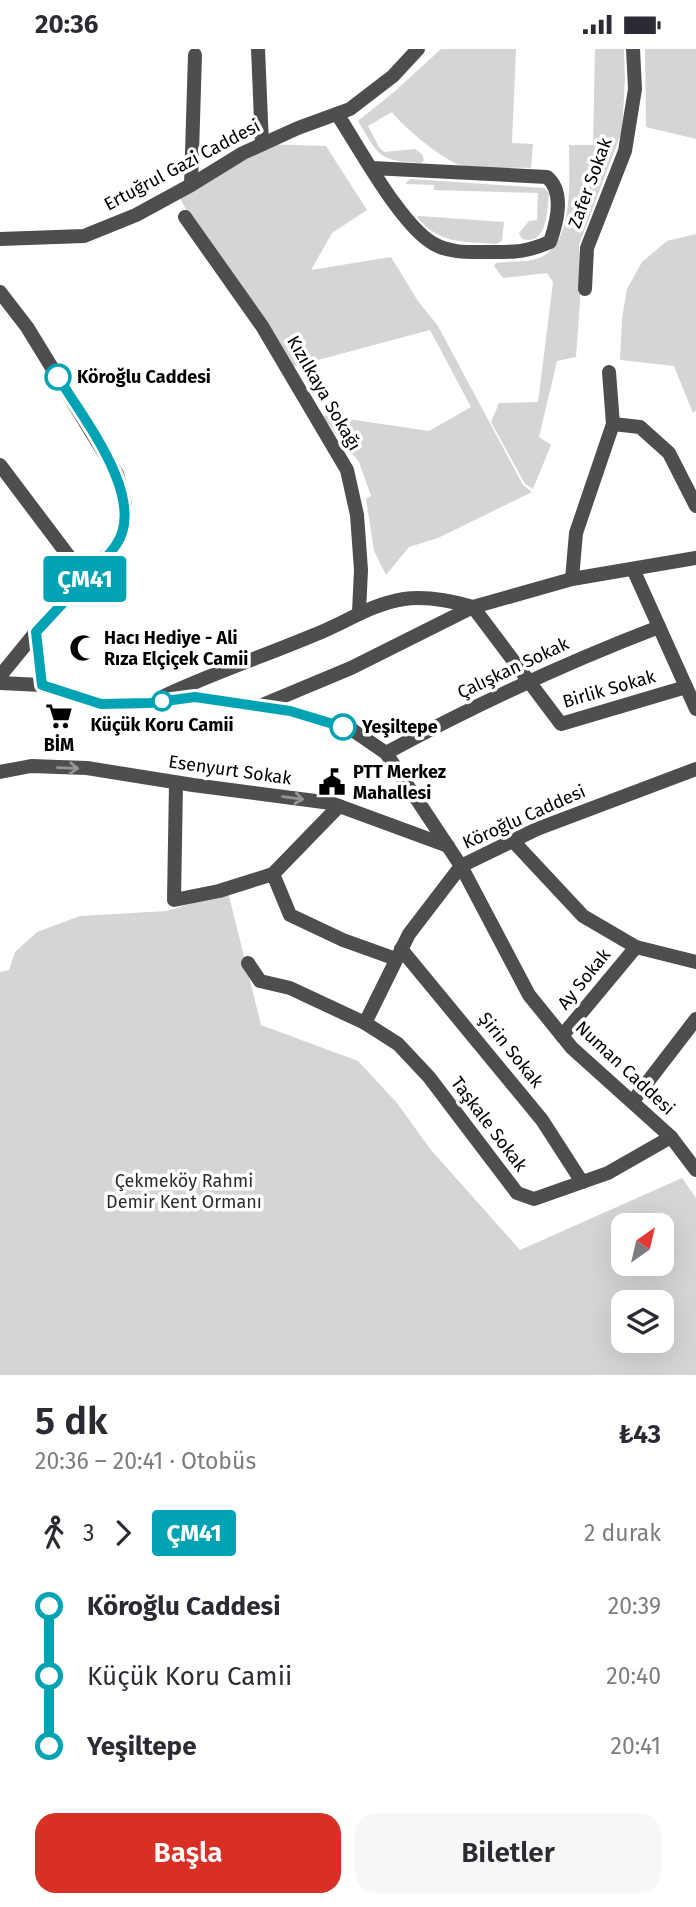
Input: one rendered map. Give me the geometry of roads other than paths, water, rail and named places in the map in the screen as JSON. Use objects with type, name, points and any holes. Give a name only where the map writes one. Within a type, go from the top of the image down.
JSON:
[{"type":"street","points":[[258,49],[262,144]]},
{"type":"street","name":"Ertuğrul Gazi Caddesi","points":[[0,239],[84,236],[136,215],[243,153],[350,109],[393,76],[418,49]]},
{"type":"street","name":"Zafer Sokak","points":[[585,289],[587,248],[625,151],[635,89],[633,49]]},
{"type":"street","points":[[191,185],[195,55]]},
{"type":"street","points":[[337,114],[372,167],[411,226],[441,247],[456,252],[529,251],[550,241],[556,226],[558,192],[555,184],[547,177],[372,167]]},
{"type":"street","name":"Kızılkaya Sokağı","points":[[185,217],[262,326],[347,470],[358,515],[361,570],[359,612]]},
{"type":"street","points":[[0,292],[27,327],[117,474],[123,494],[124,515],[121,535],[106,558],[36,632],[0,676]]},
{"type":"street","points":[[572,579],[576,533],[613,424],[609,372]]},
{"type":"street","points":[[613,424],[640,427],[669,453],[696,506]]},
{"type":"street","points":[[0,465],[86,579]]},
{"type":"street","points":[[259,706],[351,668],[473,607],[572,579],[696,558]]},
{"type":"street","points":[[633,569],[692,697]]},
{"type":"street","points":[[150,703],[201,679],[319,633],[359,612],[405,599],[451,601],[473,607]]},
{"type":"street","name":"Birlik Sokak","points":[[473,607],[561,725],[692,697]]},
{"type":"street","name":"Çalışkan Sokak","points":[[386,753],[528,681],[659,627]]},
{"type":"street","points":[[36,632],[42,685]]},
{"type":"street","name":"Köroğlu Caddesi","points":[[0,683],[42,685],[101,704],[150,703],[195,697],[290,711],[351,729],[386,753],[449,846]]},
{"type":"street","name":"Esenyurt Sokak","points":[[0,772],[31,766],[87,768],[339,806],[449,846]]},
{"type":"street","name":"Köroğlu Caddesi","points":[[365,1023],[410,934],[461,866],[537,829],[696,769]]},
{"type":"street","points":[[176,783],[174,900],[219,891],[273,874],[339,806]]},
{"type":"street","points":[[513,841],[583,916],[636,947],[696,962]]},
{"type":"street","name":"Numan Caddesi","points":[[449,846],[529,995],[572,1048],[671,1137],[696,1170]]},
{"type":"street","points":[[273,874],[290,915],[343,940],[399,954]]},
{"type":"street","name":"Ay Sokak","points":[[562,1036],[636,947]]},
{"type":"street","name":"Şirin Sokak","points":[[399,954],[542,1120],[582,1182]]},
{"type":"street","name":"Taşkale Sokak","points":[[248,963],[260,981],[290,988],[365,1023],[398,1044],[429,1077],[517,1193],[534,1199],[608,1173],[671,1137]]},
{"type":"street","points":[[633,1101],[696,1019]]},
{"type":"place","name":"Köroğlu Caddesi","points":[[58,377]]},
{"type":"place","name":"Hacı Hediye - Ali Rıza Elçiçek Camii","points":[[83,648]]},
{"type":"place","name":"Küçük Koru Camii","points":[[162,701]]},
{"type":"place","name":"BİM","points":[[59,716]]},
{"type":"place","name":"Yeşiltepe","points":[[343,727]]},
{"type":"place","name":"PTT Merkez Mahallesi","points":[[332,782]]},
{"type":"park label","name":"Çekmeköy Rahmi Demir Kent Ormanı","points":[[184,1192]]}]
